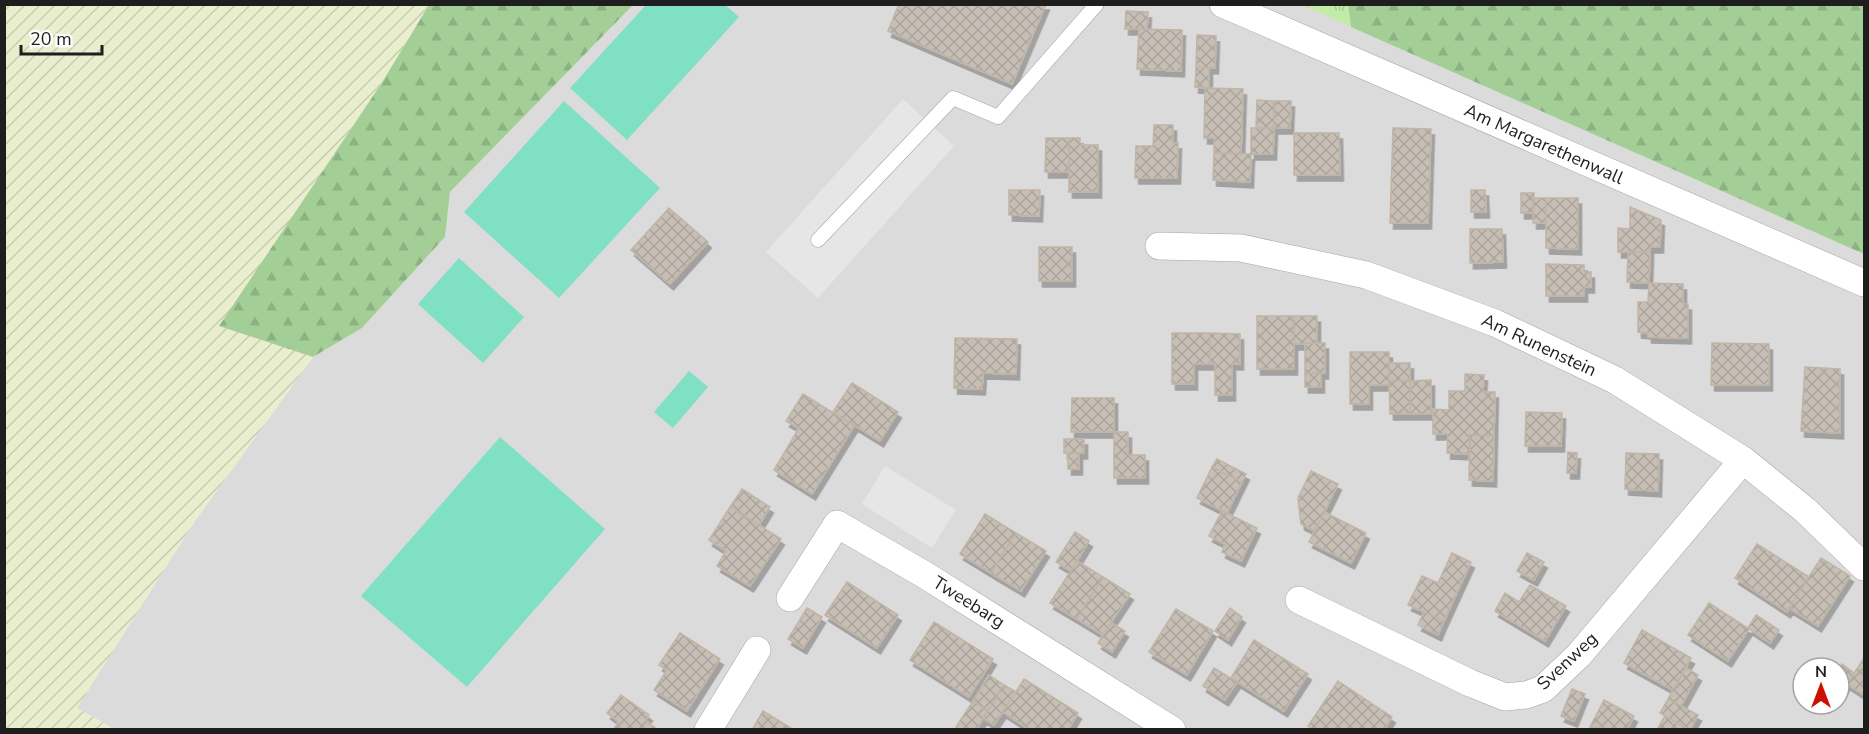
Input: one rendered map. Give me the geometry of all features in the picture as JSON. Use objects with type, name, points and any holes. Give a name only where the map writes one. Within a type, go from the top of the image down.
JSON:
[{"type":"street","name":"Am Margarethenwall","points":[[1223,4],[1864,283]]},
{"type":"street","name":"Am Runenstein","points":[[1159,246],[1241,248],[1376,279],[1494,323],[1615,380],[1743,460],[1805,510],[1864,567]]},
{"type":"street","name":"Svenweg","points":[[1299,600],[1470,683],[1505,697],[1526,695],[1543,689],[1579,655],[1743,460]]},
{"type":"street","name":"Tweebarg","points":[[790,598],[837,524],[935,581],[1172,729]]},
{"type":"street","points":[[708,729],[757,650]]},
{"type":"lane","points":[[818,240],[953,98],[998,117],[1097,4]]},
{"type":"shaded area","points":[[633,5],[1303,5],[1864,254],[1864,729],[115,730],[76,708],[195,521],[313,357],[362,328],[445,237],[450,192]]},
{"type":"shaded area","points":[[903,99],[954,146],[818,298],[766,252]]},
{"type":"shaded area","points":[[885,466],[956,510],[932,548],[862,504]]},
{"type":"green space","points":[[4,5],[429,5],[381,84],[220,326],[313,357],[195,521],[77,708],[115,729],[5,729]]},
{"type":"green space","points":[[429,5],[633,5],[450,192],[445,237],[362,328],[313,357],[219,326],[381,84]]},
{"type":"green space","points":[[646,5],[725,5],[739,17],[627,140],[570,88]]},
{"type":"green space","points":[[1303,5],[1348,5],[1351,27]]},
{"type":"green space","points":[[1348,5],[1864,5],[1864,254],[1351,27]]},
{"type":"green space","points":[[564,101],[660,188],[559,298],[464,212]]},
{"type":"green space","points":[[459,258],[524,317],[483,363],[418,304]]},
{"type":"green space","points":[[689,371],[708,387],[673,428],[654,412]]},
{"type":"green space","points":[[500,437],[605,529],[467,687],[361,596]]},
{"type":"building","points":[[899,4],[1046,4],[1012,84],[888,31]]},
{"type":"building","points":[[1126,11],[1148,12],[1147,29],[1125,29]]},
{"type":"building","points":[[1139,29],[1182,30],[1181,71],[1137,69]]},
{"type":"building","points":[[1197,35],[1216,36],[1215,68],[1196,67]]},
{"type":"building","points":[[1196,67],[1209,68],[1209,88],[1195,87]]},
{"type":"building","points":[[1205,88],[1243,89],[1241,154],[1214,153],[1214,138],[1204,138]]},
{"type":"building","points":[[1257,100],[1274,101],[1274,128],[1256,128]]},
{"type":"building","points":[[1274,101],[1291,101],[1290,128],[1274,128]]},
{"type":"building","points":[[1154,125],[1173,125],[1173,143],[1178,143],[1177,178],[1135,178],[1136,146],[1153,146]]},
{"type":"building","points":[[1251,128],[1274,128],[1273,154],[1251,154]]},
{"type":"building","points":[[1393,128],[1431,129],[1428,223],[1390,223]]},
{"type":"building","points":[[1294,133],[1339,133],[1340,175],[1294,175]]},
{"type":"building","points":[[1046,138],[1069,138],[1069,172],[1045,172]]},
{"type":"building","points":[[1069,138],[1080,138],[1080,145],[1098,145],[1098,192],[1069,192]]},
{"type":"building","points":[[1214,153],[1251,154],[1250,182],[1213,180]]},
{"type":"building","points":[[1009,190],[1040,190],[1039,216],[1009,215]]},
{"type":"building","points":[[1471,190],[1485,190],[1486,212],[1471,212]]},
{"type":"building","points":[[1521,193],[1534,193],[1533,213],[1521,213]]},
{"type":"building","points":[[1534,198],[1546,198],[1546,223],[1533,223]]},
{"type":"building","points":[[1546,198],[1578,198],[1578,249],[1546,248]]},
{"type":"building","points":[[1630,207],[1661,220],[1660,247],[1650,247],[1650,252],[1618,252],[1618,228],[1630,229]]},
{"type":"building","points":[[669,208],[708,242],[670,284],[631,250]]},
{"type":"building","points":[[1470,229],[1502,229],[1503,262],[1470,263]]},
{"type":"building","points":[[1039,247],[1072,247],[1072,281],[1039,281]]},
{"type":"building","points":[[1628,252],[1650,252],[1649,283],[1627,282]]},
{"type":"building","points":[[1546,264],[1584,265],[1584,272],[1591,272],[1591,287],[1584,287],[1584,296],[1546,296]]},
{"type":"building","points":[[1649,283],[1683,284],[1683,304],[1688,304],[1688,338],[1648,337],[1648,333],[1638,332],[1638,302],[1648,302]]},
{"type":"building","points":[[1257,316],[1294,316],[1294,369],[1257,369]]},
{"type":"building","points":[[1294,316],[1317,316],[1317,343],[1294,344]]},
{"type":"building","points":[[1172,333],[1210,333],[1210,364],[1194,364],[1194,384],[1172,384]]},
{"type":"building","points":[[1210,333],[1240,334],[1240,364],[1232,364],[1232,395],[1215,395],[1215,364],[1210,364]]},
{"type":"building","points":[[955,338],[1017,339],[1016,374],[983,373],[982,389],[954,388]]},
{"type":"building","points":[[1305,343],[1325,343],[1325,373],[1305,373]]},
{"type":"building","points":[[1712,343],[1769,344],[1769,385],[1711,385]]},
{"type":"building","points":[[1350,352],[1389,352],[1389,385],[1369,385],[1369,404],[1350,404]]},
{"type":"building","points":[[1389,363],[1410,363],[1410,381],[1389,381]]},
{"type":"building","points":[[1805,367],[1840,369],[1840,433],[1801,431]]},
{"type":"building","points":[[1305,373],[1321,373],[1321,387],[1305,387]]},
{"type":"building","points":[[1465,374],[1484,375],[1483,392],[1495,392],[1494,436],[1470,435],[1470,454],[1447,453],[1448,434],[1433,434],[1433,409],[1449,410],[1449,391],[1465,391]]},
{"type":"building","points":[[1431,380],[1431,414],[1410,414],[1410,381]]},
{"type":"building","points":[[1389,381],[1410,381],[1410,414],[1390,414]]},
{"type":"building","points":[[852,383],[898,412],[880,441],[833,412]]},
{"type":"building","points":[[803,394],[854,426],[812,494],[774,470],[799,428],[786,421]]},
{"type":"building","points":[[1072,398],[1114,398],[1114,432],[1071,432]]},
{"type":"building","points":[[1526,412],[1562,413],[1561,446],[1525,446]]},
{"type":"building","points":[[1114,432],[1128,432],[1128,455],[1145,455],[1145,478],[1114,478]]},
{"type":"building","points":[[1470,435],[1494,436],[1493,481],[1469,480]]},
{"type":"building","points":[[1064,439],[1084,439],[1084,453],[1064,453]]},
{"type":"building","points":[[1568,452],[1577,453],[1576,473],[1567,473]]},
{"type":"building","points":[[1068,453],[1079,453],[1079,469],[1068,469]]},
{"type":"building","points":[[1626,453],[1659,454],[1658,491],[1625,489]]},
{"type":"building","points":[[1217,459],[1246,474],[1242,482],[1212,467]]},
{"type":"building","points":[[1212,467],[1242,482],[1227,513],[1197,498]]},
{"type":"building","points":[[1311,471],[1338,484],[1315,531],[1301,524],[1298,498]]},
{"type":"building","points":[[742,489],[770,507],[759,525],[730,507]]},
{"type":"building","points":[[730,507],[781,539],[750,586],[717,566],[726,551],[709,540]]},
{"type":"building","points":[[1222,511],[1257,528],[1241,561],[1222,552],[1225,544],[1209,536]]},
{"type":"building","points":[[1324,512],[1366,533],[1351,563],[1309,542]]},
{"type":"building","points":[[985,514],[1016,533],[991,573],[960,554]]},
{"type":"building","points":[[1075,532],[1089,541],[1071,571],[1056,562]]},
{"type":"building","points":[[1016,533],[1046,551],[1021,591],[991,573]]},
{"type":"building","points":[[1757,544],[1809,577],[1787,612],[1735,578]]},
{"type":"building","points":[[1452,553],[1471,562],[1444,621],[1408,605],[1422,576],[1438,583]]},
{"type":"building","points":[[1527,553],[1544,562],[1534,580],[1517,571]]},
{"type":"building","points":[[1821,558],[1850,576],[1818,626],[1789,608]]},
{"type":"building","points":[[1077,561],[1103,577],[1077,619],[1050,603]]},
{"type":"building","points":[[1103,577],[1130,594],[1103,635],[1077,619]]},
{"type":"building","points":[[847,582],[898,615],[877,648],[825,615]]},
{"type":"building","points":[[1530,585],[1566,606],[1545,641],[1495,611],[1505,593],[1519,602]]},
{"type":"building","points":[[1709,603],[1749,629],[1728,661],[1688,635]]},
{"type":"building","points":[[807,608],[822,617],[803,648],[788,639]]},
{"type":"building","points":[[1230,608],[1242,617],[1228,640],[1215,631]]},
{"type":"building","points":[[1176,609],[1213,631],[1187,675],[1149,652]]},
{"type":"building","points":[[1424,612],[1444,621],[1438,635],[1418,625]]},
{"type":"building","points":[[1756,615],[1779,630],[1770,643],[1748,628]]},
{"type":"building","points":[[934,622],[993,659],[969,697],[910,660]]},
{"type":"building","points":[[1111,623],[1125,631],[1112,652],[1098,643]]},
{"type":"building","points":[[1642,630],[1691,658],[1673,690],[1624,663]]},
{"type":"building","points":[[680,633],[720,659],[687,711],[654,690],[667,670],[659,665]]},
{"type":"building","points":[[1254,640],[1308,674],[1284,711],[1231,678]]},
{"type":"building","points":[[1864,658],[1864,695],[1851,687],[1851,678]]},
{"type":"building","points":[[1214,668],[1237,682],[1225,700],[1203,686]]},
{"type":"building","points":[[1686,668],[1698,675],[1681,706],[1668,699]]},
{"type":"building","points":[[989,675],[1004,685],[988,711],[973,701]]},
{"type":"building","points":[[1024,679],[1078,713],[1068,730],[1030,730],[1003,712]]},
{"type":"building","points":[[1338,681],[1392,717],[1384,730],[1313,730],[1308,726]]},
{"type":"building","points":[[1004,685],[1016,692],[994,725],[983,718]]},
{"type":"building","points":[[1572,689],[1585,694],[1574,721],[1561,716]]},
{"type":"building","points":[[621,695],[649,715],[645,720],[658,730],[613,730],[619,722],[607,713]]},
{"type":"building","points":[[1668,699],[1698,715],[1690,730],[1660,713]]},
{"type":"building","points":[[1604,700],[1634,716],[1627,730],[1590,727]]},
{"type":"building","points":[[973,701],[988,711],[976,730],[960,730],[956,727]]},
{"type":"building","points":[[763,711],[794,730],[752,730]]},
{"type":"building","points":[[1665,716],[1689,730],[1660,730],[1658,728]]}]
